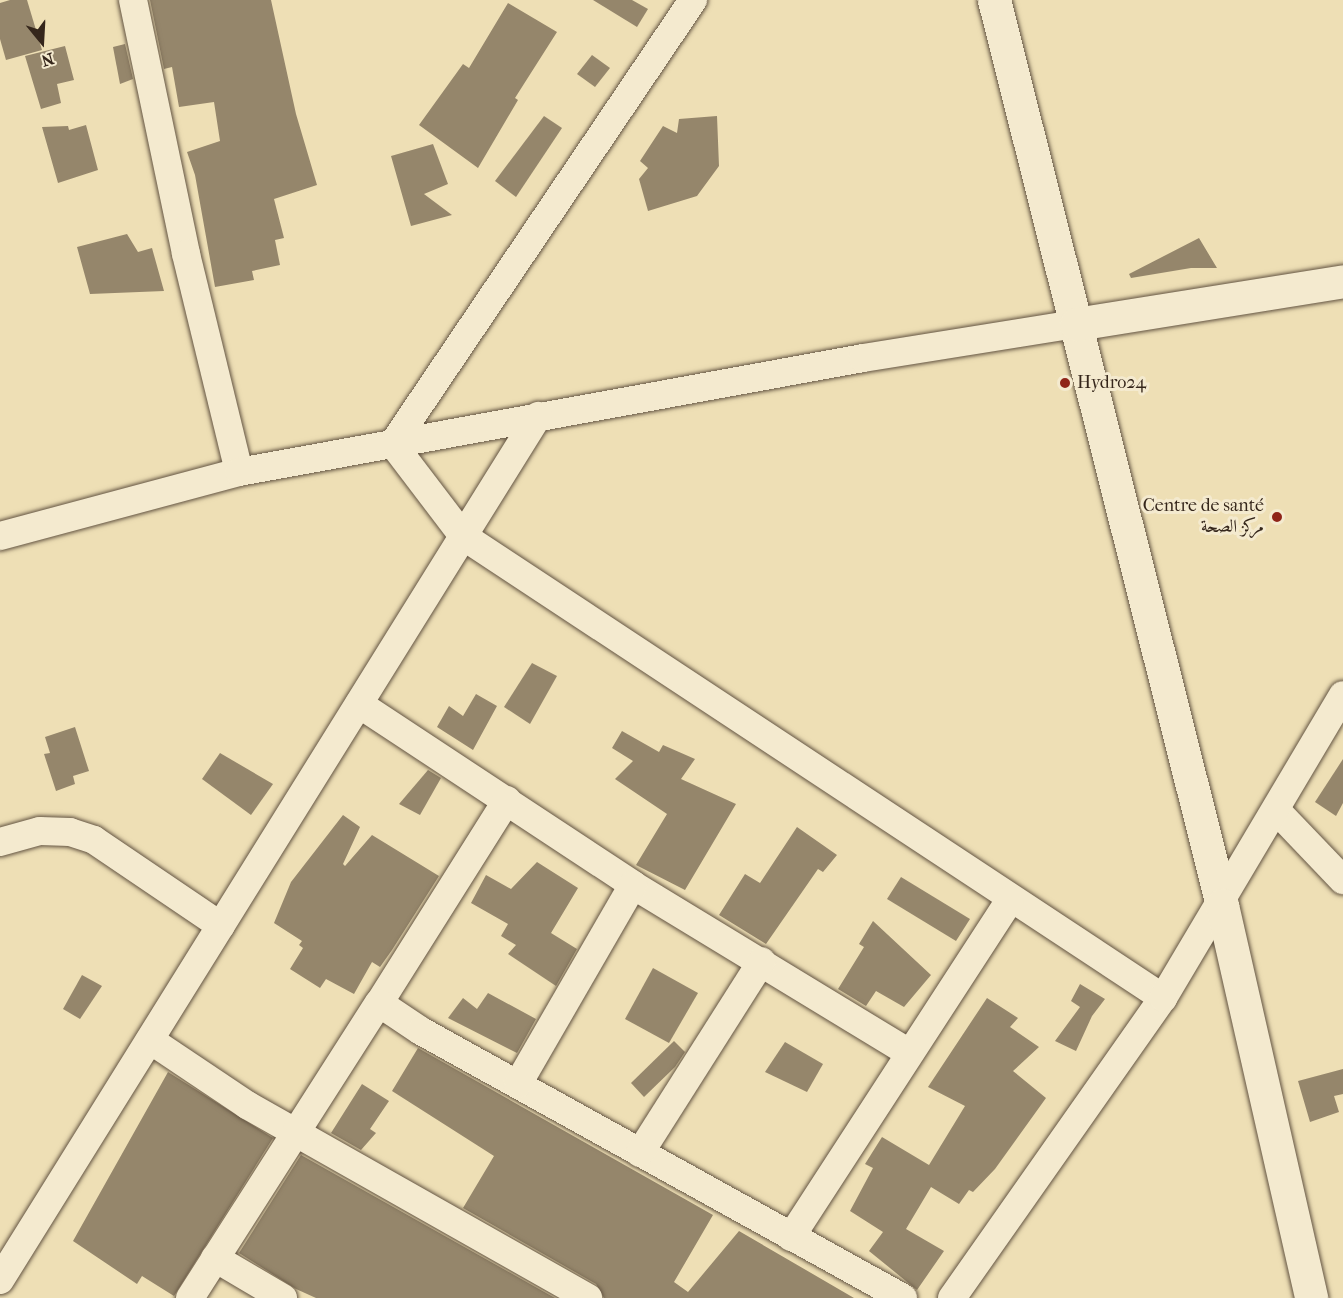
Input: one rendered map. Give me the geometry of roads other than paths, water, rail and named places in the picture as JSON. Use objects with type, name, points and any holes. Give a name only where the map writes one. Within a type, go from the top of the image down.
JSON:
[{"type":"street","points":[[133,0],[186,255],[239,472]]},
{"type":"street","points":[[393,444],[693,0]]},
{"type":"street","points":[[994,0],[1222,905],[1311,1298]]},
{"type":"street","points":[[0,536],[239,472],[538,416],[1343,281]]},
{"type":"street","points":[[0,1280],[538,416]]},
{"type":"street","points":[[393,444],[463,536],[1010,900],[1163,999]]},
{"type":"street","points":[[359,704],[633,885],[762,961],[909,1053]]},
{"type":"street","points":[[952,1298],[1163,999],[1222,905],[1276,810],[1338,713]]},
{"type":"street","points":[[190,1298],[507,800]]},
{"type":"street","points":[[1276,810],[1343,880]]},
{"type":"street","points":[[0,842],[40,831],[70,832],[94,840],[220,926]]},
{"type":"street","points":[[518,1084],[633,885]]},
{"type":"street","points":[[791,1237],[1010,900]]},
{"type":"street","points":[[640,1153],[762,961]]},
{"type":"street","points":[[379,1003],[420,1031],[903,1298]]},
{"type":"street","points":[[150,1040],[294,1132],[588,1298]]},
{"type":"street","points":[[215,1258],[283,1298]]},
{"type":"place","name":"Hydro24","points":[[1065,383]]},
{"type":"place","name":"Centre de santé مركز الصحة","points":[[1277,517]]}]
